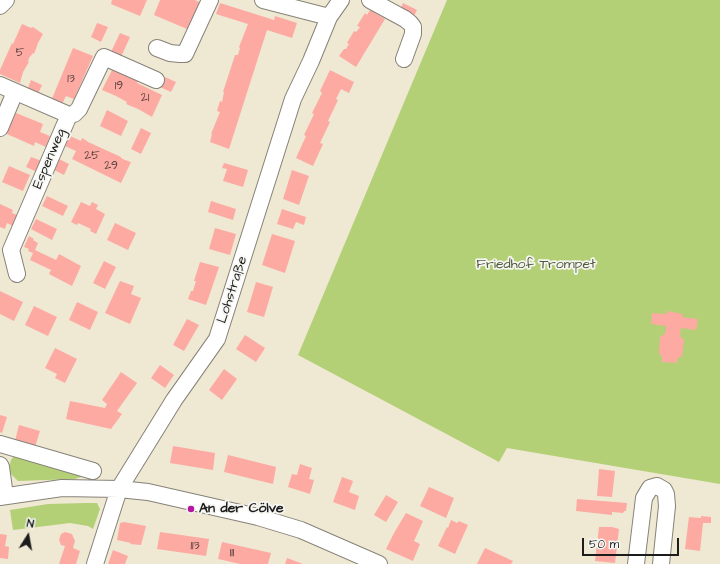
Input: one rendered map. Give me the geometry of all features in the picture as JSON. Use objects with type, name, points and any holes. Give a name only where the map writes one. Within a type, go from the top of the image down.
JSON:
[{"type":"street","points":[[0,6],[6,0]]},
{"type":"street","points":[[157,48],[170,53],[186,54],[210,0]]},
{"type":"street","points":[[263,0],[329,17]]},
{"type":"street","name":"Lohstraße","points":[[95,564],[119,489],[174,400],[217,340],[293,98],[311,61],[329,17],[341,0]]},
{"type":"street","points":[[370,0],[410,23],[413,34],[404,59]]},
{"type":"street","points":[[69,115],[74,114],[78,109],[104,57],[156,80]]},
{"type":"street","name":"Espenweg","points":[[0,85],[69,115],[11,250],[17,274]]},
{"type":"street","points":[[0,128],[15,92]]},
{"type":"street","points":[[0,444],[93,471]]},
{"type":"street","points":[[0,464],[2,496],[62,488],[119,489],[164,494],[258,517],[301,530],[378,564]]},
{"type":"street","points":[[636,564],[644,498],[650,488],[658,486],[664,490],[666,494],[661,564]]},
{"type":"green space","name":"Friedhof Trompet","points":[[447,0],[720,0],[720,484],[507,448],[499,462],[298,355]]},
{"type":"green space","points":[[14,456],[82,474],[81,477],[75,479],[18,481],[11,474],[9,468],[11,460]]},
{"type":"green space","points":[[97,503],[100,509],[93,529],[88,526],[70,523],[13,530],[10,510],[48,504]]},
{"type":"building","points":[[112,0],[147,0],[140,16],[111,4]]},
{"type":"building","points":[[160,0],[195,0],[205,5],[194,32],[154,15]]},
{"type":"building","points":[[220,3],[274,20],[275,16],[297,23],[292,38],[267,30],[229,149],[210,142],[211,134],[220,112],[217,111],[220,101],[222,102],[223,92],[235,55],[238,55],[239,47],[248,24],[216,14]]},
{"type":"building","points":[[403,3],[417,10],[412,20],[398,14]]},
{"type":"building","points":[[370,10],[385,19],[356,67],[339,56],[349,44],[347,43],[354,31],[356,32],[360,27],[357,26],[365,13],[367,15]]},
{"type":"building","points":[[97,23],[108,27],[101,42],[91,37]]},
{"type":"building","points":[[22,24],[31,28],[33,27],[43,34],[34,54],[33,53],[29,58],[29,62],[23,72],[20,83],[0,74],[0,70]]},
{"type":"building","points":[[120,33],[130,37],[121,57],[111,52]]},
{"type":"building","points":[[73,48],[93,56],[74,99],[66,96],[61,106],[51,101]]},
{"type":"building","points":[[113,68],[138,80],[137,83],[162,95],[152,117],[126,104],[127,102],[116,96],[102,90]]},
{"type":"building","points":[[330,70],[354,82],[349,93],[341,89],[336,99],[338,100],[328,121],[330,122],[320,143],[323,144],[313,166],[296,158],[306,136],[304,135],[314,114],[312,113],[322,93],[320,91]]},
{"type":"building","points":[[165,77],[176,82],[171,92],[160,87]]},
{"type":"building","points":[[31,80],[42,85],[37,96],[27,91]]},
{"type":"building","points":[[107,110],[128,121],[121,136],[100,126]]},
{"type":"building","points":[[16,113],[43,124],[40,132],[50,136],[46,147],[35,142],[34,146],[7,134],[8,131],[3,128],[8,118],[13,120]]},
{"type":"building","points":[[141,128],[151,133],[141,154],[131,149]]},
{"type":"building","points":[[70,136],[81,141],[82,138],[131,162],[121,183],[72,159],[76,151],[65,146]]},
{"type":"building","points":[[31,157],[42,161],[37,172],[26,167]]},
{"type":"building","points":[[59,159],[69,164],[64,175],[54,170]]},
{"type":"building","points":[[224,163],[248,170],[243,187],[223,181],[227,169],[222,168]]},
{"type":"building","points":[[9,166],[30,175],[23,191],[2,182]]},
{"type":"building","points":[[292,170],[309,176],[299,205],[283,199]]},
{"type":"building","points":[[47,196],[68,206],[63,216],[42,206]]},
{"type":"building","points":[[211,201],[236,209],[233,220],[208,212]]},
{"type":"building","points":[[81,202],[90,206],[92,202],[98,205],[96,209],[105,214],[96,234],[90,231],[91,229],[78,223],[77,225],[71,222]]},
{"type":"building","points":[[0,204],[13,210],[12,213],[17,215],[13,226],[7,223],[5,229],[0,227]]},
{"type":"building","points":[[282,209],[306,217],[304,225],[296,222],[293,229],[277,224]]},
{"type":"building","points":[[36,219],[57,229],[52,240],[31,229]]},
{"type":"building","points":[[115,223],[136,233],[128,250],[107,240]]},
{"type":"building","points":[[215,228],[236,234],[230,255],[209,249]]},
{"type":"building","points":[[272,234],[295,241],[285,273],[262,265]]},
{"type":"building","points":[[29,236],[38,243],[35,250],[56,260],[59,254],[81,266],[72,286],[49,274],[51,270],[30,260],[33,253],[24,247]]},
{"type":"building","points":[[104,261],[116,267],[105,289],[93,283]]},
{"type":"building","points":[[200,262],[219,267],[206,305],[188,299],[191,291],[193,291],[196,281],[194,281]]},
{"type":"building","points":[[120,281],[134,286],[131,294],[141,298],[130,324],[105,313]]},
{"type":"building","points":[[256,282],[273,287],[264,317],[247,312]]},
{"type":"building","points":[[0,291],[23,302],[14,321],[0,314]]},
{"type":"building","points":[[77,302],[98,312],[90,330],[69,320]]},
{"type":"building","points":[[34,306],[57,317],[48,336],[25,325]]},
{"type":"building","points":[[667,311],[683,314],[682,317],[698,319],[696,330],[681,328],[680,336],[684,340],[682,356],[677,359],[677,363],[662,362],[662,357],[659,353],[660,337],[665,334],[666,326],[651,324],[652,313],[667,314]]},
{"type":"building","points":[[187,319],[199,325],[184,351],[173,345]]},
{"type":"building","points":[[245,335],[265,348],[256,362],[236,349]]},
{"type":"building","points":[[55,348],[77,359],[65,383],[55,378],[57,374],[45,368]]},
{"type":"building","points":[[160,365],[174,375],[165,388],[151,378]]},
{"type":"building","points":[[224,369],[237,379],[222,400],[209,390]]},
{"type":"building","points":[[121,372],[137,383],[117,411],[122,414],[111,429],[66,419],[70,401],[105,408],[107,404],[102,400]]},
{"type":"building","points":[[0,415],[7,417],[2,433],[0,432]]},
{"type":"building","points":[[19,425],[40,431],[35,447],[15,441]]},
{"type":"building","points":[[173,446],[215,453],[213,470],[170,463]]},
{"type":"building","points":[[228,455],[276,467],[273,484],[224,472]]},
{"type":"building","points":[[300,464],[312,468],[309,479],[314,480],[310,494],[288,487],[292,474],[297,475]]},
{"type":"building","points":[[599,469],[615,471],[612,497],[597,496]]},
{"type":"building","points":[[342,477],[353,481],[349,492],[359,496],[355,510],[333,502]]},
{"type":"building","points":[[429,487],[454,498],[446,518],[420,506]]},
{"type":"building","points":[[386,495],[398,502],[386,522],[374,515]]},
{"type":"building","points":[[577,499],[627,503],[626,511],[623,513],[612,512],[612,515],[576,511]]},
{"type":"building","points":[[406,513],[423,521],[414,541],[420,544],[413,561],[386,549]]},
{"type":"building","points":[[701,516],[711,517],[711,523],[703,523],[700,551],[685,549],[689,517],[701,518]]},
{"type":"building","points":[[451,520],[457,523],[459,521],[468,525],[455,554],[438,546]]},
{"type":"building","points":[[124,522],[146,526],[141,545],[130,544],[131,543],[117,540],[120,523]]},
{"type":"building","points":[[599,527],[612,527],[619,529],[615,563],[595,561]]},
{"type":"building","points":[[65,532],[72,534],[75,541],[73,548],[80,551],[76,564],[59,564],[65,546],[61,545],[59,540],[61,534]]},
{"type":"building","points":[[160,532],[209,539],[206,556],[157,549]]},
{"type":"building","points":[[0,534],[7,535],[5,546],[9,547],[8,559],[0,558]]},
{"type":"building","points":[[222,542],[271,553],[268,564],[240,564],[218,559]]},
{"type":"building","points":[[485,548],[513,561],[511,564],[477,564]]},
{"type":"building","points":[[113,550],[128,556],[125,564],[108,564]]},
{"type":"building","points":[[287,558],[303,564],[285,564]]},
{"type":"place","name":"An der Cölve","points":[[191,509]]}]
